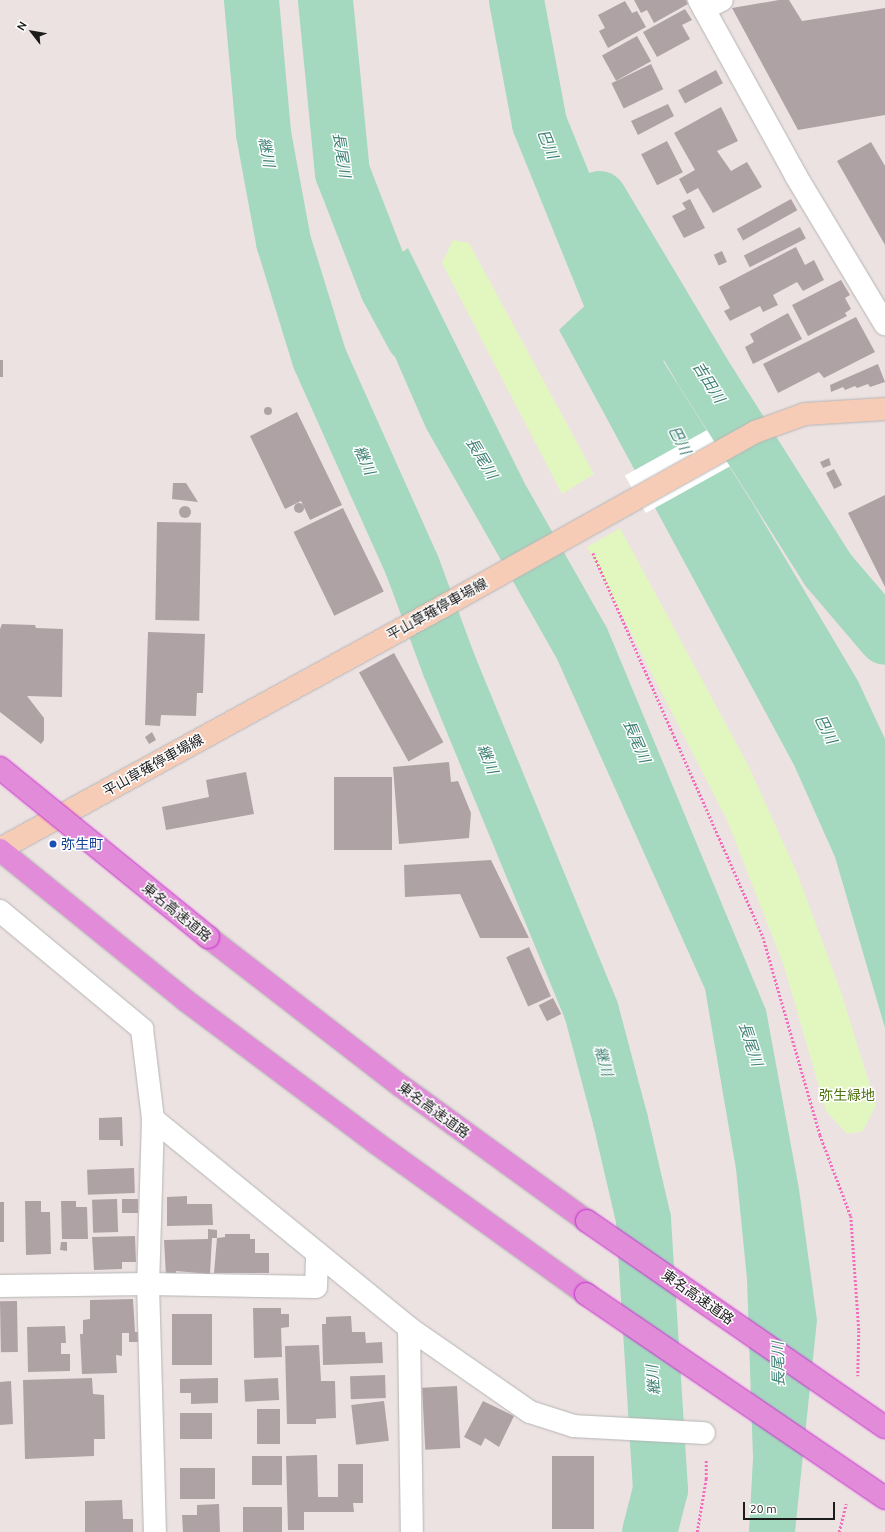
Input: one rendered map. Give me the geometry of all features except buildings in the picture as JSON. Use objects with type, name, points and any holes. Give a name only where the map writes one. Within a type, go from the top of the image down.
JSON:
[{"type":"highway","name":"東名高速道路","points":[[0,768],[208,937],[401,1086],[587,1221],[885,1427]]},
{"type":"highway","points":[[0,849],[185,1000],[376,1143],[586,1294],[885,1498]]},
{"type":"main road","name":"平山草薙停車場線","points":[[0,849],[442,607],[755,432],[805,414],[885,409]]},
{"type":"street","points":[[708,3],[796,176],[885,324]]},
{"type":"street","points":[[0,911],[142,1028],[153,1119],[148,1284],[155,1532]]},
{"type":"street","points":[[153,1119],[409,1328],[530,1412],[574,1426],[704,1433]]},
{"type":"street","points":[[0,1286],[148,1284],[316,1287],[316,1252]]},
{"type":"street","points":[[409,1328],[412,1532]]},
{"type":"path","points":[[576,532],[763,937],[820,1135],[851,1216],[859,1331],[858,1378]]},
{"type":"path","points":[[697,1532],[706,1480],[704,1433]]},
{"type":"path","points":[[839,1532],[847,1501]]},
{"type":"green space","points":[[453,240],[469,243],[594,474],[562,494],[442,263]]},
{"type":"green space","name":"弥生緑地","points":[[620,528],[748,765],[797,873],[840,989],[876,1105],[863,1131],[847,1134],[826,1111],[784,966],[727,820],[587,547]]},
{"type":"water","points":[[408,248],[525,484],[607,628],[766,1010],[799,1189],[817,1320],[795,1532],[749,1532],[753,1458],[747,1279],[736,1169],[705,989],[557,659],[426,428],[362,281]]},
{"type":"water","points":[[612,280],[753,504],[858,681],[885,739],[885,1028],[835,857],[794,765],[559,330]]},
{"type":"pier","points":[[743,410],[764,448],[646,513],[625,475]]},
{"type":"waterway","name":"継川","points":[[251,0],[263,133],[283,241],[319,358],[412,566],[449,666],[591,1011],[620,1120],[643,1219],[660,1489],[649,1532]]},
{"type":"waterway","name":"長尾川","points":[[325,0],[342,172],[387,288],[413,336]]},
{"type":"waterway","name":"巴川","points":[[516,0],[539,123],[620,322],[636,355]]},
{"type":"waterway","name":"吉田川","points":[[599,198],[702,371],[827,569],[885,637]]},
{"type":"place","name":"弥生町","points":[[53,844]]}]
